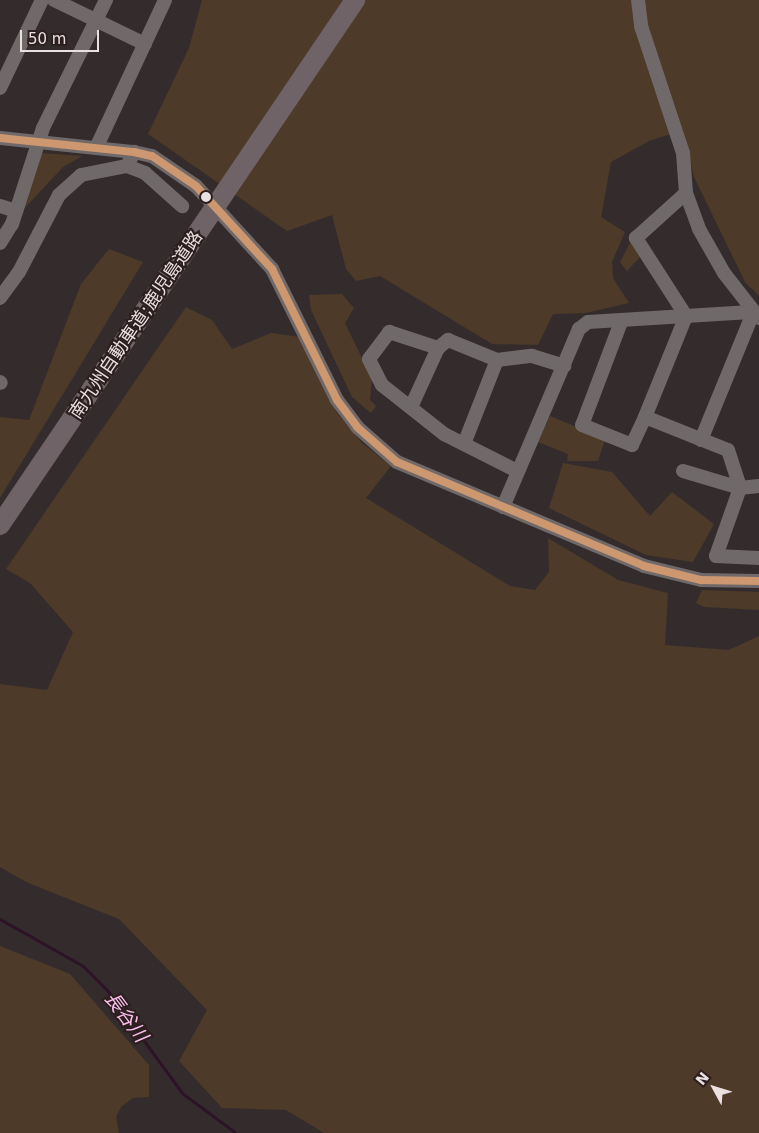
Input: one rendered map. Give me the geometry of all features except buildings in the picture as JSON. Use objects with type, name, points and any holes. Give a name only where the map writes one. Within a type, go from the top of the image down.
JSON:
[{"type":"highway","name":"南九州自動車道;鹿児島道路","points":[[0,525],[355,0]]},
{"type":"street","points":[[0,88],[42,0]]},
{"type":"street","points":[[54,0],[145,44]]},
{"type":"street","points":[[0,243],[16,211],[37,142],[106,0]]},
{"type":"street","points":[[97,146],[165,0]]},
{"type":"street","points":[[638,0],[641,26],[683,153],[686,193],[712,256],[754,314]]},
{"type":"street","points":[[0,138],[97,146],[152,156],[196,186],[250,241],[288,294],[337,400],[357,426],[397,462],[502,508],[644,566],[701,580],[759,581]]},
{"type":"street","points":[[127,166],[134,152]]},
{"type":"street","points":[[0,298],[19,272],[59,195],[81,175],[127,166],[145,173],[182,206]]},
{"type":"street","points":[[686,193],[636,238],[686,316]]},
{"type":"street","points":[[0,206],[16,211]]},
{"type":"street","points":[[502,508],[579,329],[588,322],[620,322],[686,316],[754,314]]},
{"type":"street","points":[[701,440],[754,314]]},
{"type":"street","points":[[620,322],[582,424],[632,445],[686,316]]},
{"type":"street","points":[[438,348],[389,332],[369,359],[382,385],[411,407],[464,444],[517,471]]},
{"type":"street","points":[[411,407],[438,348],[448,340],[497,360],[532,356],[564,366]]},
{"type":"street","points":[[464,444],[497,360]]},
{"type":"street","points":[[645,417],[728,450],[740,488],[716,556],[759,558]]},
{"type":"street","points":[[682,471],[740,488],[759,486]]},
{"type":"shaded area","points":[[202,0],[759,0],[759,296],[745,282],[694,177],[683,130],[649,141],[611,162],[601,217],[625,232],[612,262],[613,278],[629,303],[586,313],[553,314],[538,345],[492,344],[380,276],[356,281],[346,269],[332,215],[287,231],[148,134],[189,48]]},
{"type":"shaded area","points":[[42,153],[82,156],[63,167],[22,211]]},
{"type":"shaded area","points":[[631,241],[642,255],[627,271],[620,262]]},
{"type":"shaded area","points":[[109,249],[143,262],[0,498],[0,417],[29,420],[81,284]]},
{"type":"shaded area","points":[[342,294],[354,308],[345,323],[372,379],[370,400],[376,406],[371,413],[352,397],[311,310],[309,295]]},
{"type":"shaded area","points":[[186,307],[212,320],[232,349],[271,333],[300,337],[337,413],[362,443],[391,466],[366,498],[510,586],[535,590],[549,572],[548,538],[618,580],[668,593],[665,645],[729,650],[759,636],[759,1133],[324,1133],[286,1110],[222,1108],[179,1061],[207,1010],[119,919],[26,882],[0,867],[0,684],[47,690],[73,632],[30,583],[6,569]]},
{"type":"shaded area","points":[[550,416],[605,439],[598,461],[567,461],[568,454],[538,442]]},
{"type":"shaded area","points":[[563,463],[612,472],[650,516],[672,492],[714,524],[693,562],[646,555],[549,508]]},
{"type":"shaded area","points":[[702,590],[759,592],[759,610],[704,607],[696,603]]},
{"type":"shaded area","points":[[0,946],[70,974],[149,1065],[149,1097],[133,1098],[121,1107],[116,1117],[119,1133],[0,1133]]},
{"type":"waterway","name":"長谷川","points":[[0,919],[83,966],[107,990],[182,1093],[236,1133]]},
{"type":"transit line","points":[[0,138],[134,152],[152,156],[196,186],[272,269],[337,400],[357,427],[397,462],[644,566],[701,580],[759,581]]}]
